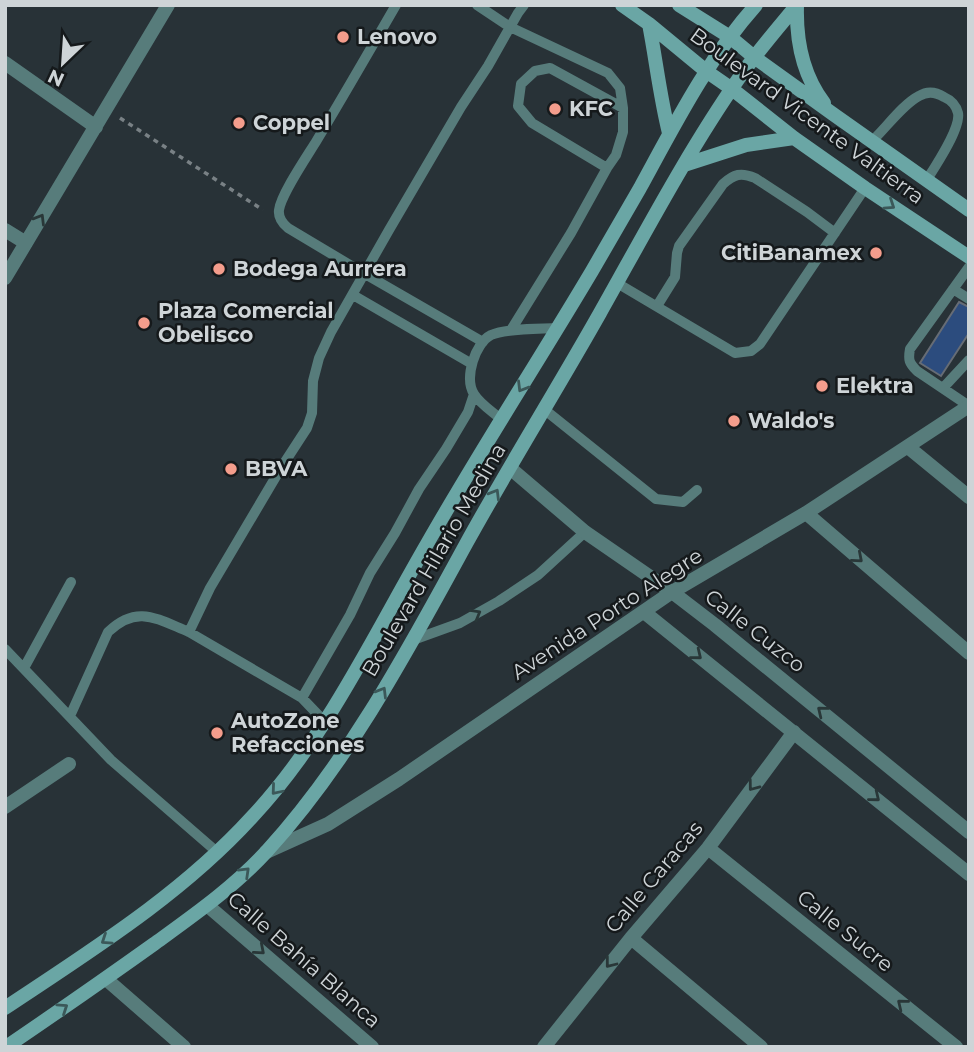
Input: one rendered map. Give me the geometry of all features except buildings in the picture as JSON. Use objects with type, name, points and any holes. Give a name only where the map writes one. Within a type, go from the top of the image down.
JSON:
[{"type":"main road","name":"Boulevard Vicente Valtierra","points":[[622,5],[794,138],[969,257]]},
{"type":"main road","name":"Boulevard Vicente Valtierra","points":[[679,5],[730,37],[832,114],[969,210]]},
{"type":"main road","name":"Boulevard Hilario Medina","points":[[5,1008],[155,905],[251,820],[299,762],[640,188],[668,133],[706,71],[756,5]]},
{"type":"main road","points":[[797,5],[797,29],[802,61],[816,93],[832,114]]},
{"type":"main road","name":"Boulevard Hilario Medina","points":[[6,1047],[208,905],[266,852],[346,751],[414,640],[684,165],[754,57],[797,5]]},
{"type":"main road","points":[[649,24],[668,133]]},
{"type":"main road","points":[[684,165],[746,145],[794,138]]},
{"type":"street","points":[[5,278],[168,5]]},
{"type":"street","points":[[5,63],[96,127]]},
{"type":"street","points":[[5,229],[26,243]]},
{"type":"street","name":"Avenida Porto Alegre","points":[[266,852],[328,824],[399,779],[672,592],[806,513],[969,407]]},
{"type":"street","points":[[908,447],[969,497]]},
{"type":"street","name":"Calle Cuzco","points":[[510,468],[585,532],[672,592],[969,832]]},
{"type":"street","points":[[806,513],[969,653]]},
{"type":"street","points":[[645,612],[969,874]]},
{"type":"street","name":"Calle Caracas","points":[[552,1044],[631,938],[708,848],[794,732]]},
{"type":"street","points":[[5,807],[69,764]]},
{"type":"street","name":"Calle Sucre","points":[[708,848],[956,1047]]},
{"type":"street","name":"Calle Bahía Blanca","points":[[208,905],[372,1047]]},
{"type":"street","points":[[631,938],[761,1047]]},
{"type":"street","points":[[106,979],[184,1047]]},
{"type":"lane","points":[[396,5],[295,176],[278,213],[281,222],[288,228],[483,342]]},
{"type":"lane","points":[[477,5],[510,27],[608,73],[620,88],[623,108],[622,132],[616,155],[511,330]]},
{"type":"lane","points":[[189,632],[217,578],[307,428],[312,414],[313,381],[319,358],[331,332],[520,8]]},
{"type":"lane","points":[[607,168],[532,123],[518,106],[521,84],[535,71],[550,68],[623,108]]},
{"type":"lane","points":[[872,141],[920,95],[930,92],[953,103],[958,111],[958,121],[926,181]]},
{"type":"lane","points":[[656,306],[675,277],[680,247],[731,176],[739,174],[755,178],[835,233]]},
{"type":"lane","points":[[617,283],[735,353],[751,351],[760,344],[865,188]]},
{"type":"lane","points":[[969,267],[910,349],[908,357],[909,364],[917,371],[969,407]]},
{"type":"lane","points":[[953,289],[969,299]]},
{"type":"lane","points":[[353,295],[472,364]]},
{"type":"lane","points":[[302,698],[350,615],[370,573],[468,412],[474,394],[470,376],[472,364],[483,342],[491,335],[511,330],[557,328]]},
{"type":"lane","points":[[943,388],[969,360]]},
{"type":"lane","points":[[474,394],[502,420]]},
{"type":"lane","points":[[545,410],[656,499],[683,502],[697,490]]},
{"type":"lane","points":[[414,640],[460,623],[499,600],[538,575],[585,532]]},
{"type":"lane","points":[[24,668],[71,582]]},
{"type":"lane","points":[[70,716],[108,632],[127,617],[141,615],[189,632],[302,698],[325,722]]},
{"type":"lane","points":[[5,649],[111,760],[217,852]]},
{"type":"path","points":[[106,109],[281,222]]},
{"type":"place","name":"Lenovo","points":[[343,37]]},
{"type":"place","name":"KFC","points":[[555,109]]},
{"type":"place","name":"Coppel","points":[[239,123]]},
{"type":"place","name":"CitiBanamex","points":[[876,253]]},
{"type":"place","name":"Bodega Aurrera","points":[[219,269]]},
{"type":"place","name":"Plaza Comercial Obelisco","points":[[144,323]]},
{"type":"place","name":"Elektra","points":[[822,386]]},
{"type":"place","name":"Waldo's","points":[[734,421]]},
{"type":"place","name":"BBVA","points":[[231,469]]},
{"type":"place","name":"AutoZone Refacciones","points":[[217,733]]}]
